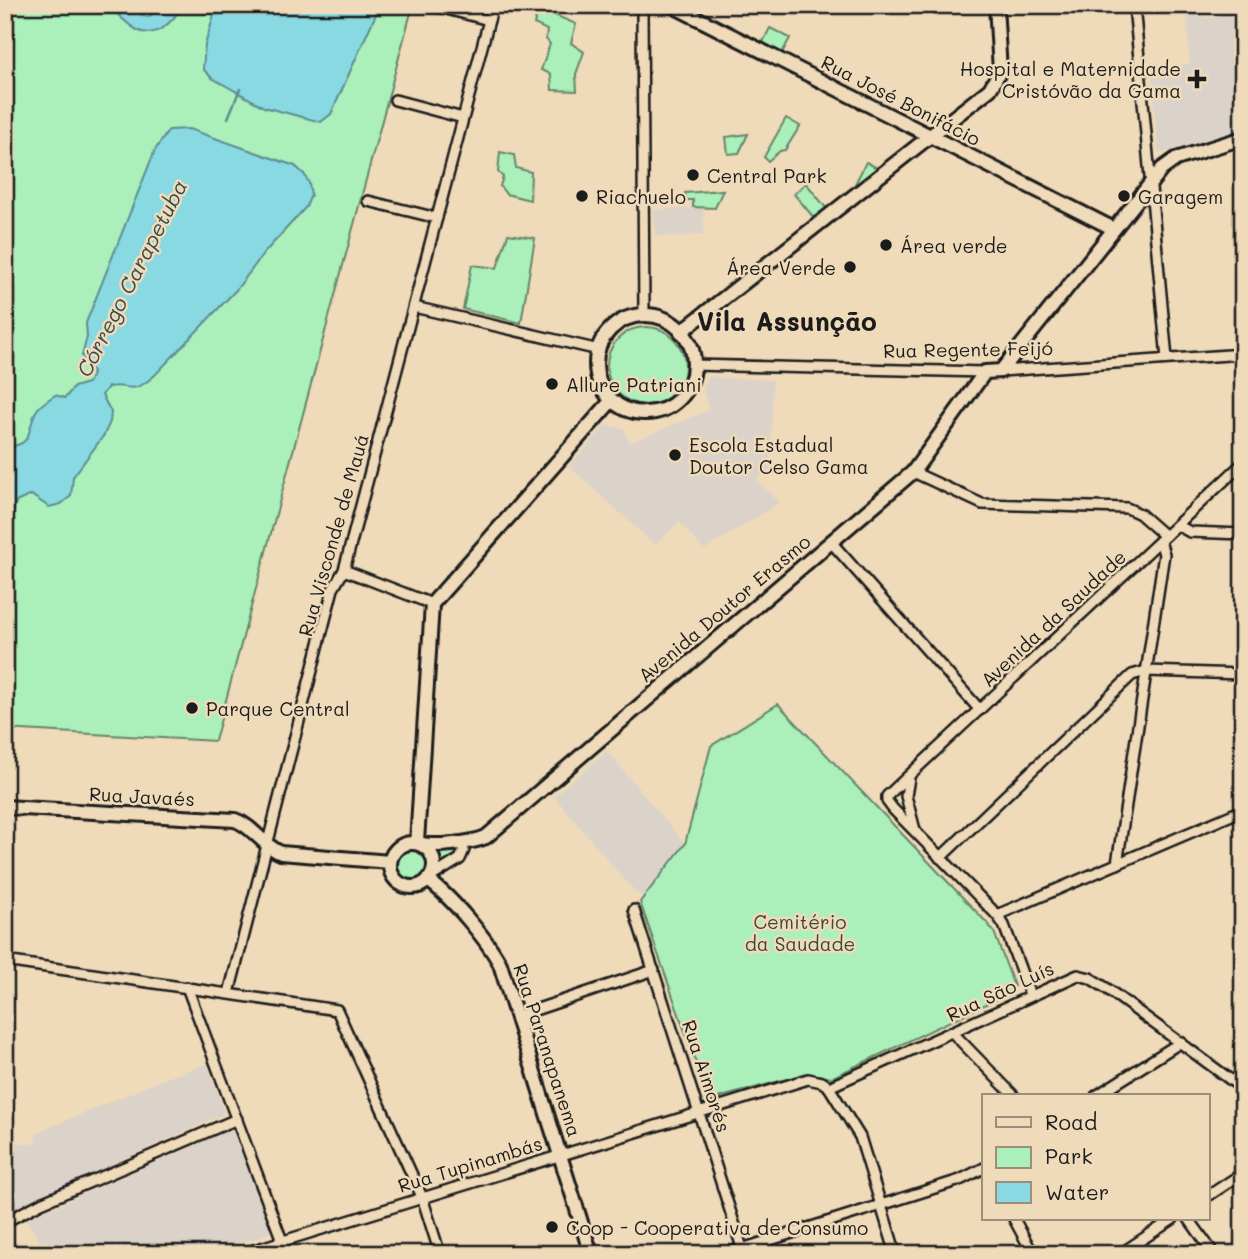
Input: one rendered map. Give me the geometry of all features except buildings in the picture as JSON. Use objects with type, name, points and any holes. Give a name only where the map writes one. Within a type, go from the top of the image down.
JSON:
[{"type":"street","points":[[431,5],[489,20]]},
{"type":"street","name":"Rua Visconde de Mauá","points":[[229,993],[333,589],[344,570],[493,5]]},
{"type":"street","points":[[642,5],[644,316]]},
{"type":"street","name":"Rua José Bonifácio","points":[[671,5],[1114,229]]},
{"type":"street","points":[[681,332],[990,89],[999,77],[1001,63],[996,5]]},
{"type":"street","points":[[1134,5],[1167,359]]},
{"type":"street","points":[[395,100],[463,118]]},
{"type":"street","points":[[1001,370],[1162,169],[1176,159],[1243,138]]},
{"type":"street","points":[[368,201],[437,218]]},
{"type":"street","points":[[414,307],[599,351]]},
{"type":"street","points":[[644,316],[664,320],[681,332],[690,346],[694,365],[687,389],[677,401],[650,413],[634,412],[612,400],[599,379],[597,360],[604,338],[614,327],[628,319],[644,316]]},
{"type":"street","name":"Rua Regente Feijó","points":[[694,365],[985,372],[1243,354]]},
{"type":"street","name":"Avenida Doutor Erasmo","points":[[419,843],[482,839],[491,833],[913,472],[985,372]]},
{"type":"street","points":[[419,843],[432,604],[612,400]]},
{"type":"street","name":"Avenida da Saudade","points":[[890,794],[1243,463]]},
{"type":"street","points":[[913,472],[982,504],[1127,508],[1140,514],[1162,539],[1164,554],[1117,864]]},
{"type":"street","points":[[1177,525],[1190,532],[1243,534]]},
{"type":"street","points":[[831,542],[980,710]]},
{"type":"street","points":[[344,570],[432,604]]},
{"type":"street","points":[[940,858],[1132,675],[1146,671],[1243,674]]},
{"type":"street","points":[[909,778],[906,796],[918,836]]},
{"type":"street","points":[[906,796],[899,790],[890,794],[893,809],[997,915],[1004,925],[1030,995]]},
{"type":"street","name":"Rua Javaés","points":[[5,807],[235,820],[268,845]]},
{"type":"street","points":[[997,915],[1243,810]]},
{"type":"street","points":[[430,878],[434,870],[434,858],[430,851],[419,843],[399,846],[390,862],[393,876],[404,886],[419,886],[460,859],[464,850],[460,842]]},
{"type":"street","points":[[268,845],[281,853],[390,862]]},
{"type":"street","name":"Rua Paranapanema","points":[[430,878],[497,958],[591,1254]]},
{"type":"street","name":"Rua Aimorés","points":[[635,910],[743,1251]]},
{"type":"street","points":[[5,961],[332,1008],[341,1015],[422,1197],[440,1254]]},
{"type":"street","points":[[517,1016],[654,970]]},
{"type":"street","name":"Rua São Luís","points":[[829,1087],[1073,976],[1086,976],[1243,1089]]},
{"type":"street","points":[[187,987],[287,1254]]},
{"type":"street","points":[[952,1032],[1012,1094]]},
{"type":"street","points":[[1099,1094],[1181,1042]]},
{"type":"street","name":"Rua Tupinambás","points":[[241,1254],[808,1079],[822,1082],[829,1087]]},
{"type":"street","points":[[829,1087],[860,1137],[896,1254]]},
{"type":"street","points":[[5,1222],[41,1203],[237,1119]]},
{"type":"street","points":[[726,1254],[743,1251],[960,1180],[982,1169]]},
{"type":"street","points":[[1210,1195],[1243,1173]]},
{"type":"street","points":[[1015,1220],[1033,1254]]},
{"type":"street","points":[[1120,1254],[1171,1220]]},
{"type":"street","points":[[1190,1220],[1214,1254]]},
{"type":"shaded area","name":"Hospital e Maternidade Cristóvão da Gama","points":[[1186,5],[1216,5],[1202,8],[1204,18],[1243,14],[1243,129],[1164,153],[1158,150],[1151,67],[1190,64]]},
{"type":"shaded area","points":[[703,207],[704,235],[656,236],[653,210]]},
{"type":"shaded area","name":"Escola Estadual Doutor Celso Gama","points":[[710,377],[773,380],[770,472],[756,479],[779,503],[704,550],[679,522],[655,545],[569,466],[606,425],[624,429],[630,443],[709,410],[703,388]]},
{"type":"shaded area","points":[[607,751],[685,844],[643,899],[554,796]]},
{"type":"shaded area","points":[[207,1064],[225,1112],[222,1115],[10,1210],[5,1203],[5,1126],[16,1131],[15,1142],[34,1145],[37,1133],[169,1077]]},
{"type":"shaded area","points":[[230,1130],[234,1132],[270,1233],[207,1254],[48,1254],[26,1219]]},
{"type":"green space","name":"Parque Central","points":[[5,5],[413,5],[215,741],[5,729]]},
{"type":"green space","points":[[538,8],[576,24],[571,43],[584,52],[576,74],[577,91],[552,90],[551,74],[541,70],[550,44],[546,39],[547,30],[534,24]]},
{"type":"green space","points":[[770,28],[790,38],[782,53],[763,42]]},
{"type":"green space","points":[[786,118],[800,126],[785,150],[768,161],[764,157]]},
{"type":"green space","points":[[748,134],[739,153],[728,154],[726,137]]},
{"type":"green space","points":[[500,152],[514,155],[516,168],[531,172],[530,200],[506,194],[500,186],[503,177],[498,172]]},
{"type":"green space","points":[[866,162],[879,169],[858,185],[855,184]]},
{"type":"green space","points":[[806,183],[827,209],[815,219],[794,194]]},
{"type":"green space","points":[[723,190],[715,208],[693,207],[693,200],[686,200],[685,193]]},
{"type":"green space","points":[[508,234],[535,238],[521,323],[463,309],[472,265],[497,268]]},
{"type":"green space","points":[[638,327],[654,327],[668,333],[679,344],[685,358],[685,374],[679,388],[668,399],[654,405],[638,405],[624,399],[613,388],[607,374],[607,358],[613,344],[624,333]]},
{"type":"green space","name":"Cemitério da Saudade","points":[[778,704],[988,924],[994,932],[1014,986],[1009,993],[831,1078],[808,1073],[714,1099],[707,1095],[640,902],[685,844],[711,746]]},
{"type":"green space","points":[[412,849],[423,854],[428,865],[423,876],[412,881],[401,876],[396,865],[401,854]]},
{"type":"green space","points":[[455,849],[456,854],[437,867],[439,859],[434,850]]},
{"type":"water","points":[[106,5],[139,5],[143,16],[148,17],[153,13],[154,5],[182,5],[169,23],[151,33],[137,30]]},
{"type":"water","points":[[217,5],[380,5],[331,114],[321,122],[264,107],[212,78],[203,69],[205,45]]},
{"type":"water","points":[[189,129],[295,166],[309,183],[311,195],[306,207],[265,252],[236,290],[155,375],[140,386],[108,387],[102,395],[111,412],[110,422],[104,435],[73,477],[71,496],[61,504],[49,507],[31,495],[16,502],[5,529],[5,447],[20,444],[27,438],[35,413],[46,401],[55,395],[65,398],[74,387],[88,383],[93,372],[82,356],[87,337],[86,323],[155,150],[169,130]]},
{"type":"waterway","name":"Córrego Carapetuba","points":[[228,118],[240,89]]},
{"type":"place","name":"Hospital e Maternidade Cristóvão da Gama","points":[[1197,79]]},
{"type":"place","name":"Central Park","points":[[693,175]]},
{"type":"place","name":"Riachuelo","points":[[582,196]]},
{"type":"place","name":"Garagem","points":[[1124,196]]},
{"type":"place","name":"Área verde","points":[[886,245]]},
{"type":"place","name":"Área Verde","points":[[850,267]]},
{"type":"place","name":"Allure Patriani","points":[[552,384]]},
{"type":"place","name":"Escola Estadual Doutor Celso Gama","points":[[675,455]]},
{"type":"place","name":"Parque Central","points":[[192,708]]},
{"type":"place","name":"Coop - Cooperativa de Consumo","points":[[552,1227]]},
{"type":"district","name":"Vila Assunção","points":[[787,321]]}]
